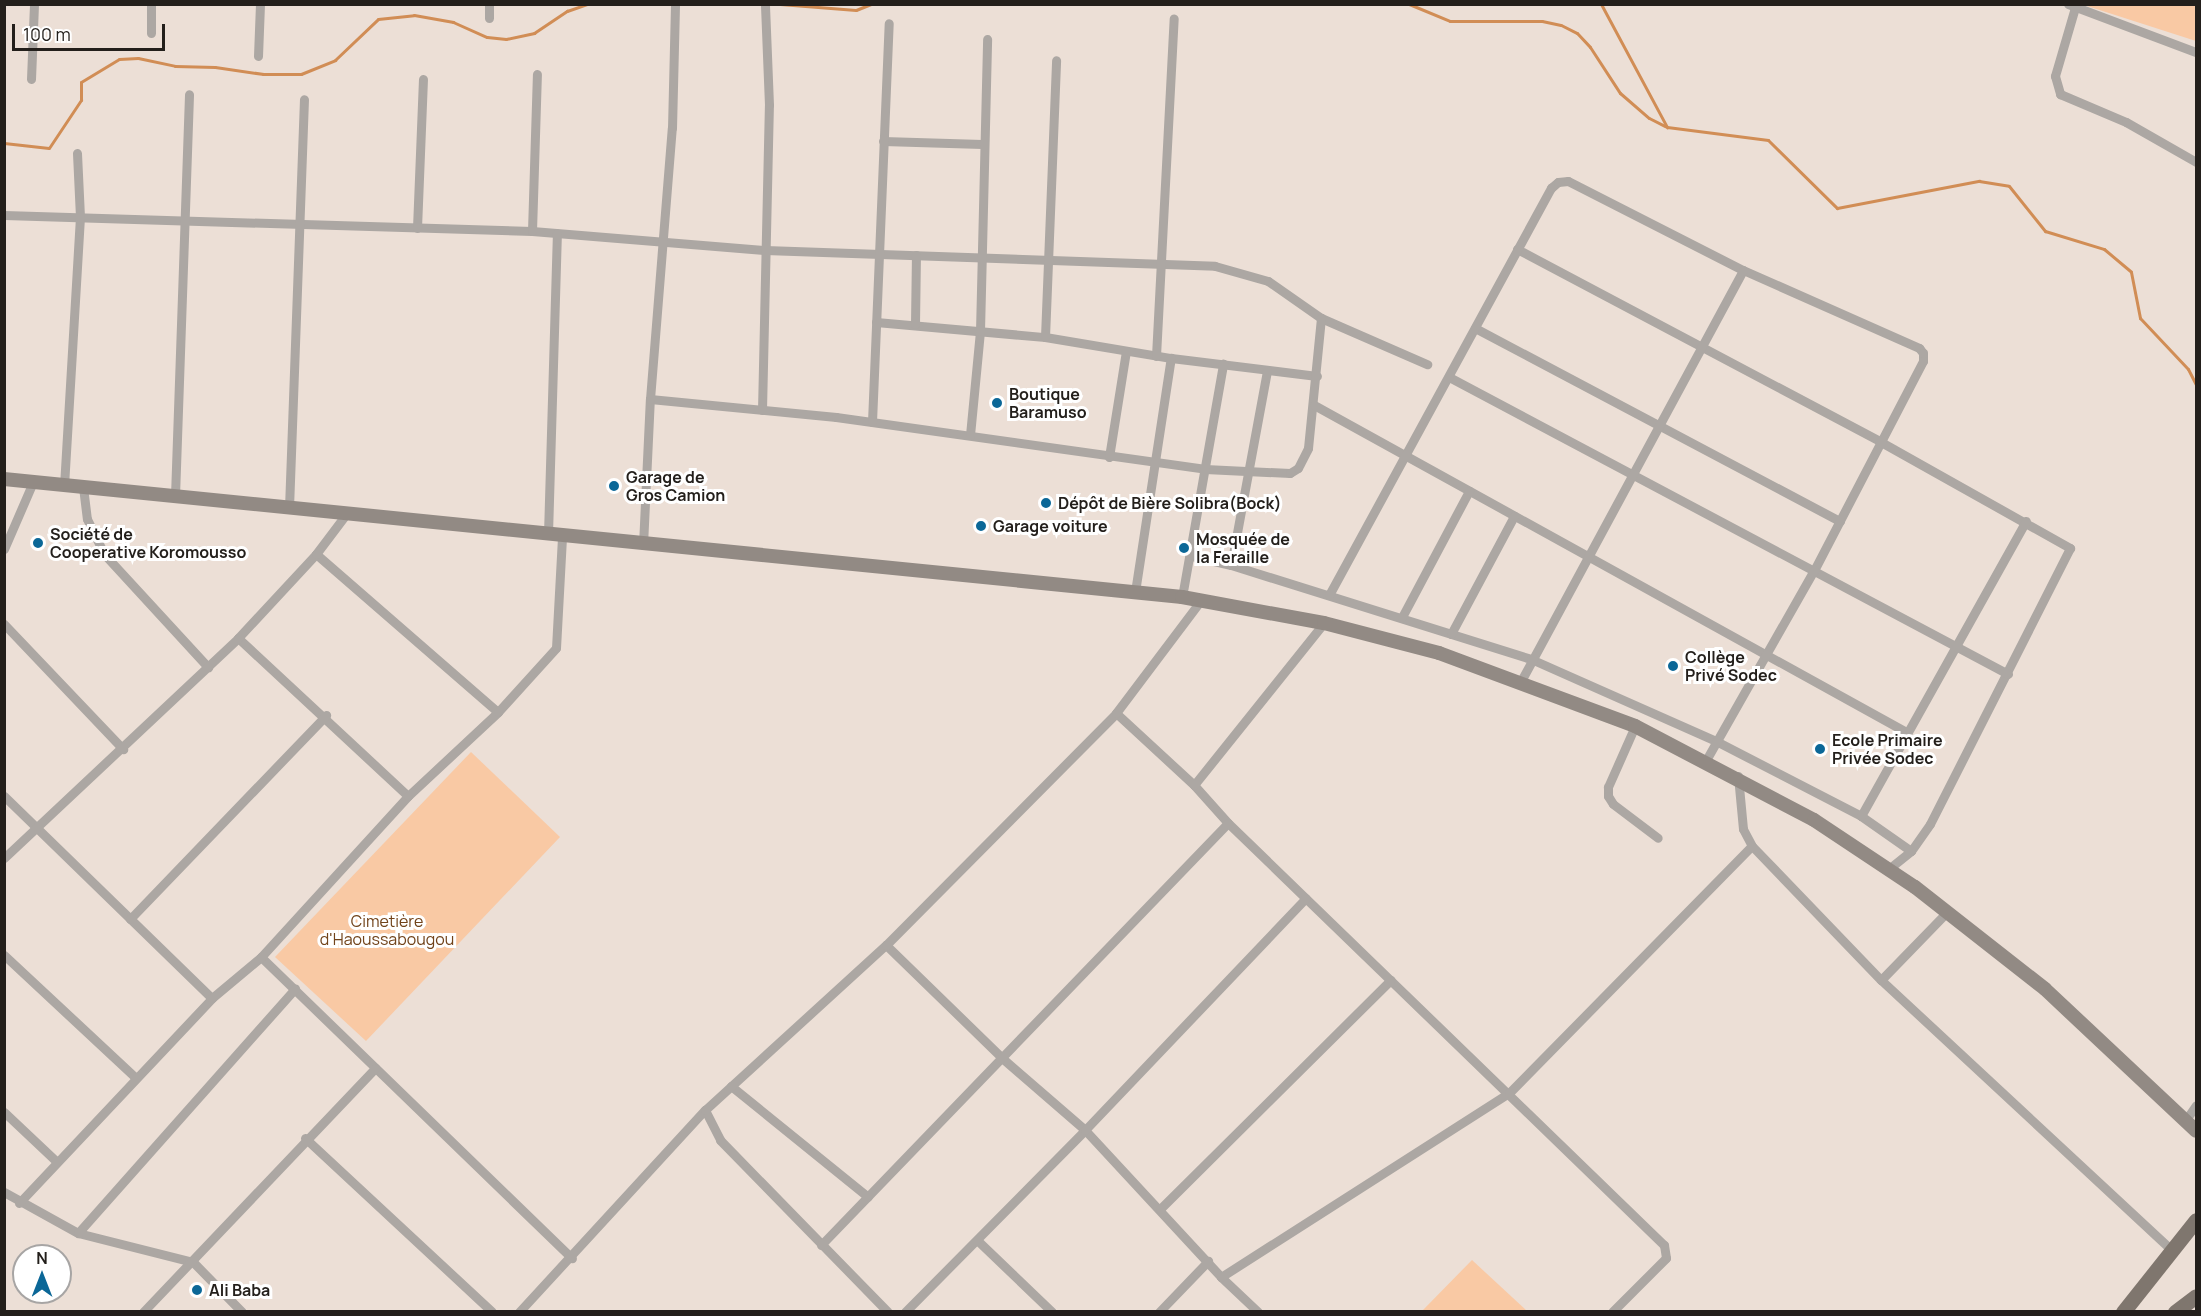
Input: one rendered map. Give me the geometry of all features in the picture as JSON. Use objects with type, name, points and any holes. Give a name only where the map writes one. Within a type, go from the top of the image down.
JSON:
[{"type":"main road","points":[[2123,1311],[2170,1249],[2196,1220]]},
{"type":"main road","points":[[2175,1311],[2196,1296]]},
{"type":"street","points":[[31,79],[34,4]]},
{"type":"street","points":[[151,4],[151,33]]},
{"type":"street","points":[[258,56],[261,4]]},
{"type":"street","points":[[489,4],[489,18]]},
{"type":"street","points":[[643,545],[650,399],[672,129],[675,4]]},
{"type":"street","points":[[762,410],[769,105],[765,4]]},
{"type":"street","points":[[2196,52],[2073,6],[2055,76],[2060,94],[2126,122],[2196,162]]},
{"type":"street","points":[[1156,356],[1174,18]]},
{"type":"street","points":[[872,422],[890,23]]},
{"type":"street","points":[[970,435],[980,331],[983,257],[982,144],[987,39]]},
{"type":"street","points":[[1045,337],[1050,259],[1056,60]]},
{"type":"street","points":[[532,231],[537,74]]},
{"type":"street","points":[[417,228],[423,80]]},
{"type":"street","points":[[175,496],[187,221],[189,94]]},
{"type":"street","points":[[289,508],[304,99]]},
{"type":"street","points":[[883,141],[982,144]]},
{"type":"street","points":[[64,486],[81,217],[77,153]]},
{"type":"street","points":[[1329,595],[1551,188],[1568,181],[1743,270],[1919,348],[1923,361],[1814,570],[1706,760]]},
{"type":"street","points":[[4,215],[532,231],[765,250],[1160,262],[1215,266],[1268,281],[1321,318],[1427,364]]},
{"type":"street","points":[[19,1203],[56,1161],[212,998],[261,957],[408,796],[498,712],[556,648],[557,233]]},
{"type":"street","points":[[1517,249],[1881,442],[2066,544],[2070,555],[1930,824],[1911,851],[1889,869]]},
{"type":"street","points":[[915,324],[916,255]]},
{"type":"street","points":[[1521,681],[1656,425],[1743,270]]},
{"type":"street","points":[[650,399],[872,422],[1204,469],[1249,473],[1290,473],[1298,468],[1308,448],[1321,318]]},
{"type":"street","points":[[876,322],[1045,337],[1156,356],[1317,376]]},
{"type":"street","points":[[1475,328],[1840,521]]},
{"type":"street","points":[[1109,457],[1126,351]]},
{"type":"street","points":[[1135,592],[1171,358]]},
{"type":"street","points":[[1182,597],[1192,556],[1204,469],[1223,364]]},
{"type":"street","points":[[1231,565],[1267,370]]},
{"type":"street","points":[[1449,377],[2008,674]]},
{"type":"street","points":[[1314,405],[1906,732]]},
{"type":"street","points":[[4,479],[643,545],[958,572],[1182,597],[1324,623],[1439,653],[1521,681],[1635,726],[1738,776],[1814,820],[1889,869],[2045,989],[2192,1130]]},
{"type":"street","points":[[4,549],[33,482]]},
{"type":"street","points":[[84,487],[87,519],[104,554],[208,668]]},
{"type":"street","points":[[1401,617],[1469,491]]},
{"type":"street","points":[[4,858],[123,749],[238,638],[316,554],[347,513]]},
{"type":"street","points":[[1452,634],[1514,516]]},
{"type":"street","points":[[1861,816],[2026,521]]},
{"type":"street","points":[[316,554],[498,712]]},
{"type":"street","points":[[1192,556],[1231,565],[1532,659],[1716,741],[1861,816],[1911,851]]},
{"type":"street","points":[[519,1311],[572,1258],[705,1110],[886,945],[1116,713],[1201,600]]},
{"type":"street","points":[[1194,785],[1324,623]]},
{"type":"street","points":[[4,624],[123,749]]},
{"type":"street","points":[[238,638],[326,716],[408,796]]},
{"type":"street","points":[[1116,713],[1194,785],[1228,823],[1509,1093],[1667,1251],[1666,1258],[1612,1311]]},
{"type":"street","points":[[130,919],[326,716]]},
{"type":"street","points":[[1635,726],[1608,787],[1608,796],[1613,804],[1658,838]]},
{"type":"street","points":[[1738,776],[1741,819],[1752,846],[1881,980],[2170,1249]]},
{"type":"street","points":[[4,796],[212,998]]},
{"type":"street","points":[[821,1245],[1228,823]]},
{"type":"street","points":[[1221,1278],[1509,1093],[1752,846]]},
{"type":"street","points":[[905,1311],[1085,1130],[1306,898]]},
{"type":"street","points":[[1881,980],[1947,912]]},
{"type":"street","points":[[886,945],[1002,1058],[1085,1130],[1208,1261],[1221,1278],[1258,1311]]},
{"type":"street","points":[[4,955],[136,1078]]},
{"type":"street","points":[[261,957],[572,1258]]},
{"type":"street","points":[[1160,1209],[1391,980]]},
{"type":"street","points":[[78,1233],[295,989]]},
{"type":"street","points":[[143,1311],[193,1262],[305,1138],[375,1068]]},
{"type":"street","points":[[731,1086],[868,1197]]},
{"type":"street","points":[[2192,1130],[2196,1105]]},
{"type":"street","points":[[705,1110],[720,1140],[888,1311]]},
{"type":"street","points":[[4,1112],[56,1161]]},
{"type":"street","points":[[305,1138],[492,1311]]},
{"type":"street","points":[[4,1192],[19,1203],[78,1233],[193,1262],[242,1311]]},
{"type":"street","points":[[977,1240],[1052,1311]]},
{"type":"street","points":[[1159,1311],[1208,1261]]},
{"type":"green space","points":[[2084,5],[2196,5],[2196,41]]},
{"type":"green space","name":"Cimetière d'Haoussabougou","points":[[471,752],[560,837],[366,1041],[275,957]]},
{"type":"green space","points":[[1472,1260],[1527,1311],[1422,1311]]},
{"type":"waterway","points":[[4,143],[49,148],[81,100],[81,82],[119,59],[138,58],[175,66],[215,67],[263,74],[301,74],[335,60],[378,19],[414,15],[453,22],[487,37],[506,39],[534,33],[567,11],[587,4]]},
{"type":"waterway","points":[[780,4],[856,10],[871,4]]},
{"type":"waterway","points":[[1409,4],[1450,21],[1542,21],[1561,25],[1577,33],[1590,47],[1620,93],[1649,118],[1665,126]]},
{"type":"waterway","points":[[1601,4],[1667,127],[1768,140],[1837,208],[1979,181],[2009,186],[2045,231],[2104,249],[2131,272],[2140,318],[2188,369],[2196,385]]},
{"type":"place","name":"Boutique Baramuso","points":[[997,403]]},
{"type":"place","name":"Garage de Gros Camion","points":[[614,486]]},
{"type":"place","name":"Dépôt de Bière Solibra(Bock)","points":[[1046,503]]},
{"type":"place","name":"Garage voiture","points":[[981,526]]},
{"type":"place","name":"Société de Cooperative Koromousso","points":[[38,543]]},
{"type":"place","name":"Mosquée de la Feraille","points":[[1184,548]]},
{"type":"place","name":"Collège Privé Sodec","points":[[1673,666]]},
{"type":"place","name":"Ecole Primaire Privée Sodec","points":[[1820,749]]},
{"type":"place","name":"Ali Baba","points":[[197,1290]]}]
